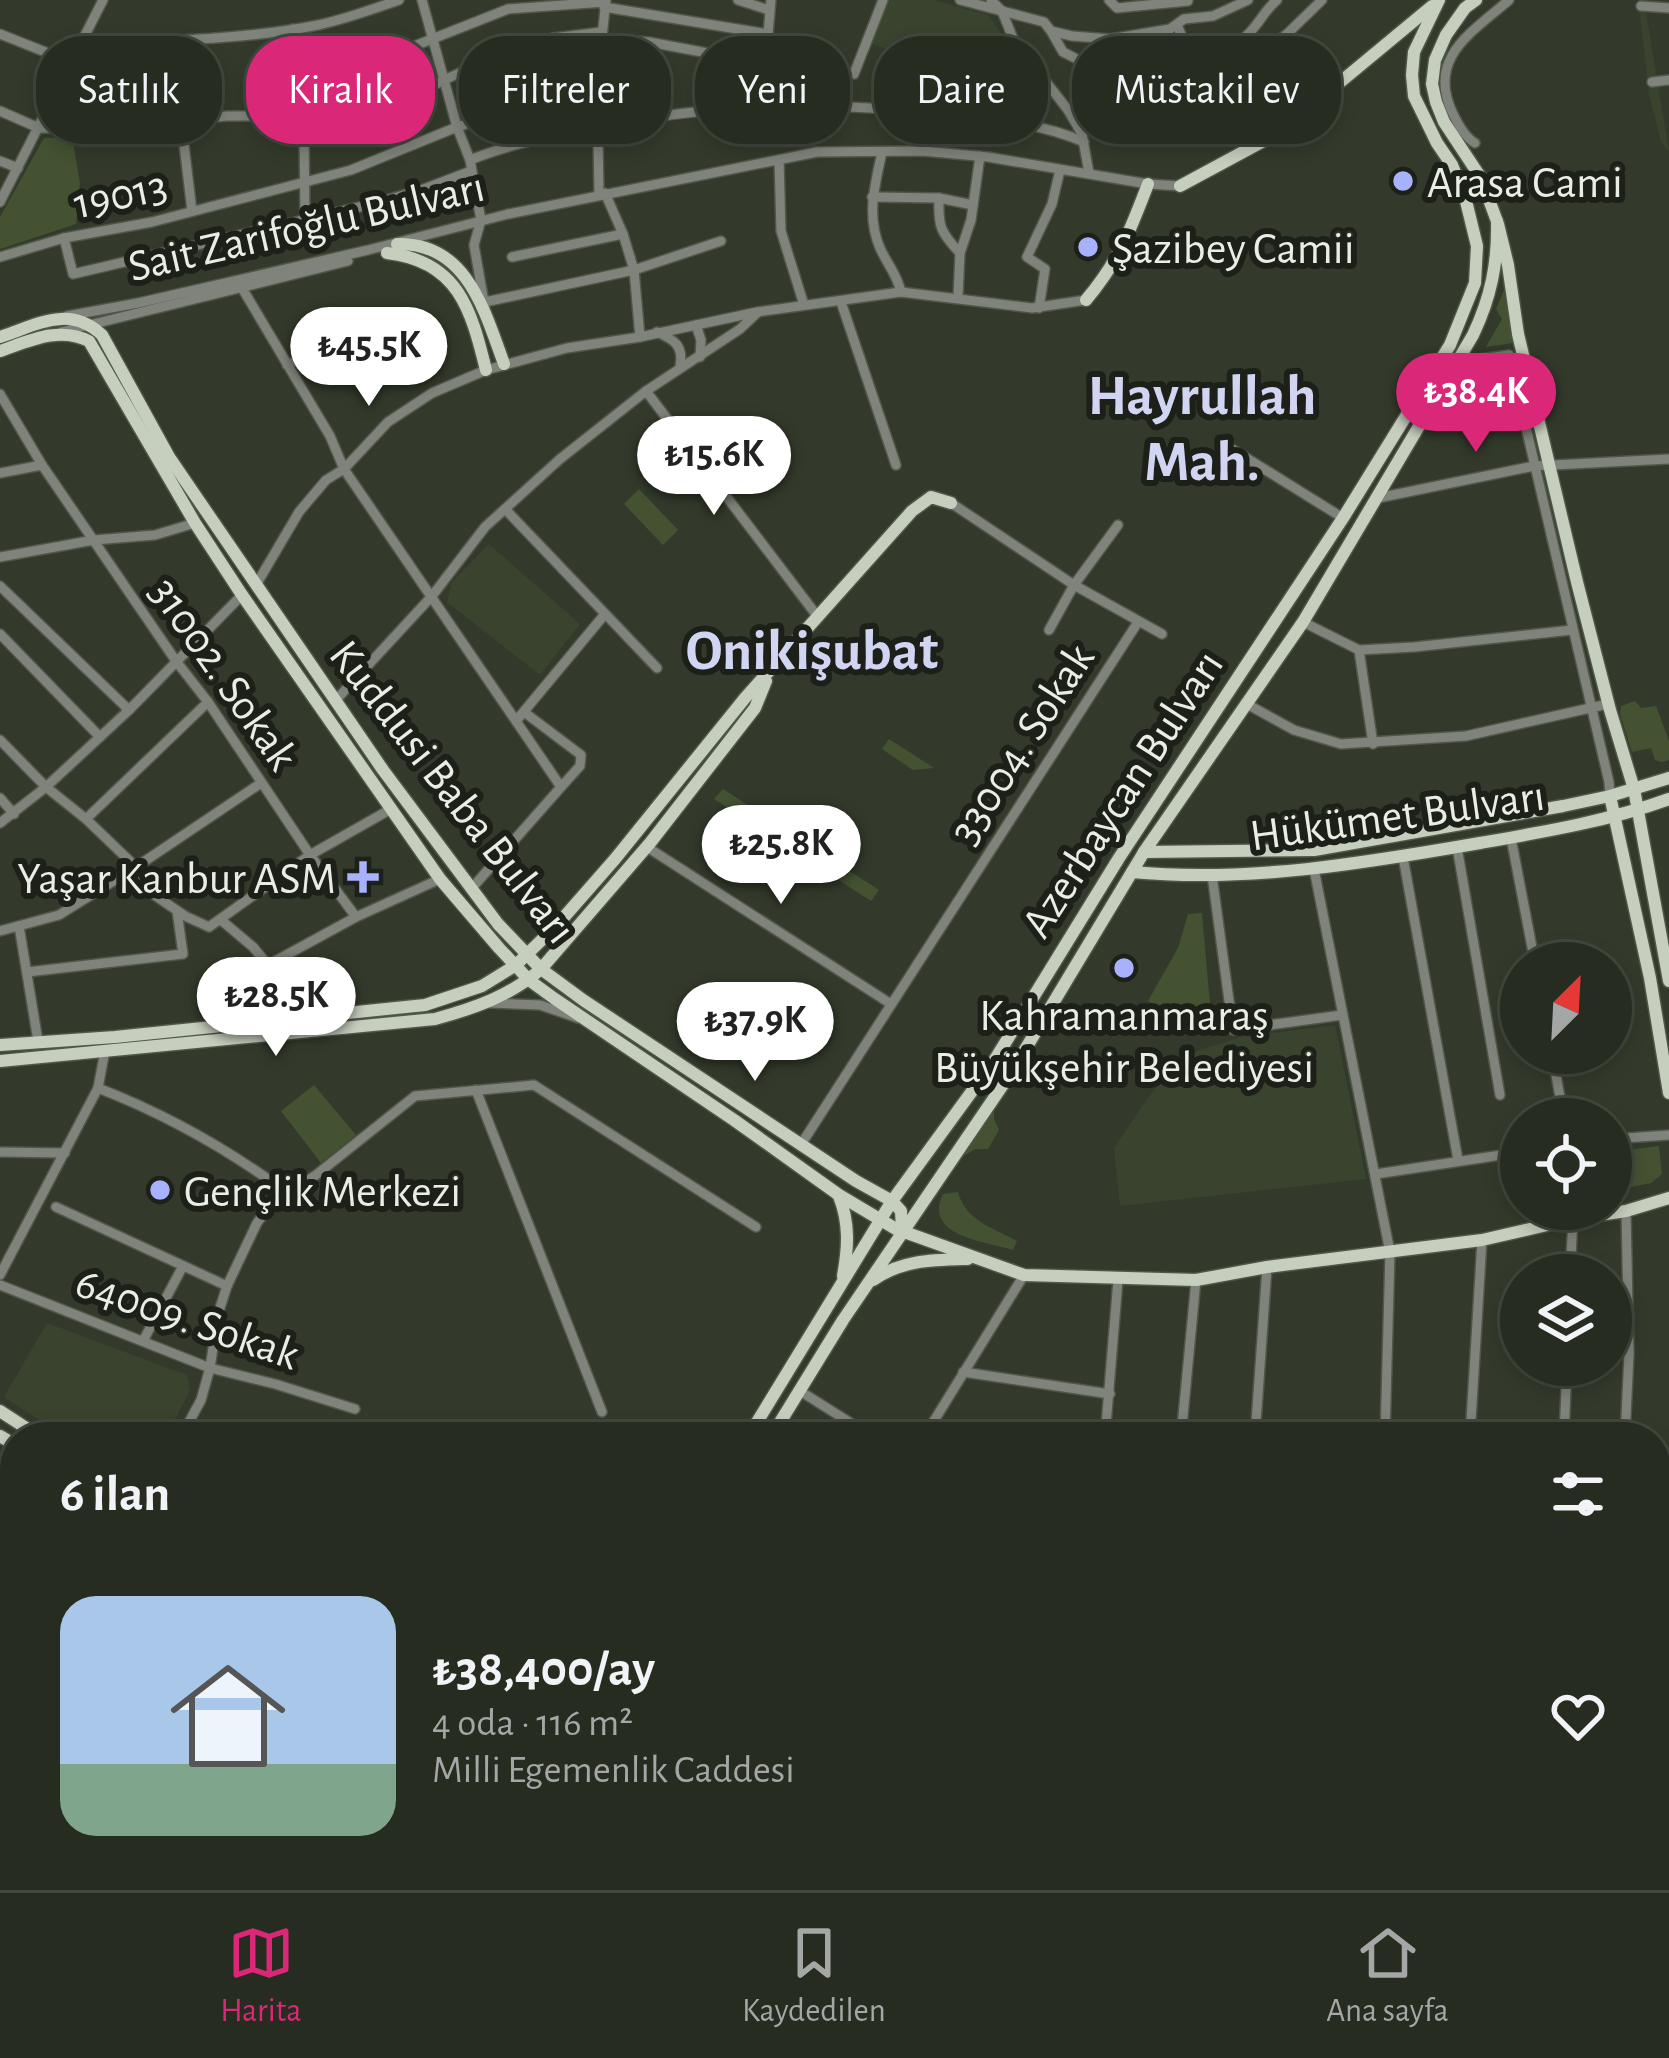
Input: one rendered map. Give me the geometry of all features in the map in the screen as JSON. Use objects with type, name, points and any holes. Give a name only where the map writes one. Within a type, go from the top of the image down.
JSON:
[{"type":"main road","name":"Sait Zarifoğlu Bulvarı","points":[[1341,81],[1439,0]]},
{"type":"main road","name":"Azerbaycan Bulvarı","points":[[757,1422],[880,1220],[994,1060],[1450,345],[1474,283],[1477,246],[1465,196],[1414,95],[1414,52],[1439,0]]},
{"type":"main road","points":[[1476,0],[1446,35],[1435,60],[1432,84],[1444,122],[1481,178],[1497,221],[1508,266],[1536,466],[1589,626],[1634,789],[1669,981]]},
{"type":"main road","name":"Sait Zarifoğlu Bulvarı","points":[[1180,186],[1260,144]]},
{"type":"main road","points":[[1086,300],[1110,272],[1148,184]]},
{"type":"main road","name":"Azerbaycan Bulvarı","points":[[780,1422],[1011,1073],[1144,852],[1303,622],[1486,309],[1497,259],[1497,221]]},
{"type":"main road","points":[[392,248],[414,243],[431,248],[465,278],[485,305],[504,364]]},
{"type":"main road","points":[[392,248],[424,260],[460,295],[475,325],[486,370]]},
{"type":"main road","name":"Sait Zarifoğlu Bulvarı","points":[[0,338],[63,317]]},
{"type":"main road","points":[[63,317],[91,325]]},
{"type":"main road","name":"Kuddusi Baba Bulvarı","points":[[91,325],[102,335],[169,457],[256,586],[383,770],[498,924],[541,969],[583,1000],[892,1202]]},
{"type":"main road","name":"Sait Zarifoğlu Bulvarı","points":[[0,351],[50,334]]},
{"type":"main road","name":"Kuddusi Baba Bulvarı","points":[[50,334],[78,335],[95,348],[242,596],[440,879],[529,980],[880,1220],[1024,1275],[1118,1280],[1196,1280],[1525,1230]]},
{"type":"main road","points":[[0,1045],[425,1005],[482,986],[517,965],[558,924],[745,698],[912,512],[931,497],[951,503]]},
{"type":"main road","points":[[0,1060],[435,1019],[490,1003],[541,969],[647,847],[754,708],[769,673]]},
{"type":"main road","name":"Hükümet Bulvarı","points":[[1144,852],[1314,850],[1610,796],[1669,778]]},
{"type":"main road","points":[[1610,796],[1650,978],[1669,1093]]},
{"type":"main road","name":"Hükümet Bulvarı","points":[[1132,872],[1186,877],[1314,869],[1511,838],[1614,817],[1669,799]]},
{"type":"main road","points":[[839,1195],[848,1235],[842,1283]]},
{"type":"main road","name":"Kuddusi Baba Bulvarı","points":[[1632,1209],[1669,1198]]},
{"type":"main road","points":[[892,1202],[902,1211],[902,1232]]},
{"type":"main road","points":[[867,1285],[906,1263],[977,1258]]},
{"type":"street","points":[[217,36],[321,24],[400,0]]},
{"type":"street","points":[[422,0],[431,36]]},
{"type":"street","points":[[435,36],[508,9],[605,3],[768,34],[770,5],[738,0]]},
{"type":"street","points":[[850,73],[854,74],[883,0]]},
{"type":"street","points":[[960,0],[1044,22],[1063,52],[1072,57]]},
{"type":"street","points":[[991,0],[1002,11],[1015,41],[1072,117]]},
{"type":"street","points":[[1108,0],[1117,8],[1188,1],[1180,22],[1184,36]]},
{"type":"street","points":[[1051,31],[1110,39],[1170,29],[1248,0]]},
{"type":"street","points":[[1245,36],[1276,0]]},
{"type":"street","points":[[1284,36],[1322,0]]},
{"type":"street","points":[[1475,143],[1461,130],[1450,107],[1444,72],[1461,42],[1509,0]]},
{"type":"street","points":[[86,36],[101,1]]},
{"type":"street","points":[[601,36],[605,3]]},
{"type":"street","points":[[1641,6],[1669,8]]},
{"type":"street","points":[[293,29],[293,36]]},
{"type":"street","points":[[1252,30],[1256,36]]},
{"type":"street","points":[[0,34],[36,48]]},
{"type":"street","points":[[435,51],[471,165],[481,220],[474,245],[485,305],[634,270],[721,241]]},
{"type":"street","points":[[435,85],[459,73]]},
{"type":"street","points":[[1652,82],[1669,80]]},
{"type":"street","points":[[850,106],[1034,126],[1072,137]]},
{"type":"street","points":[[1068,110],[1072,110]]},
{"type":"street","points":[[0,111],[36,127]]},
{"type":"street","name":"19013","points":[[0,257],[351,170],[457,127]]},
{"type":"street","points":[[0,202],[36,134]]},
{"type":"street","points":[[184,144],[192,212]]},
{"type":"street","points":[[304,144],[305,219]]},
{"type":"street","points":[[64,238],[73,274],[405,195],[494,150],[520,144]]},
{"type":"street","points":[[598,144],[602,194],[623,234],[634,270],[640,337]]},
{"type":"street","points":[[1084,144],[1089,173]]},
{"type":"street","name":"Sait Zarifoğlu Bulvarı","points":[[50,334],[242,288],[481,220],[817,152],[980,156],[1180,186]]},
{"type":"street","points":[[882,152],[872,196],[872,224],[901,292]]},
{"type":"street","points":[[958,297],[960,253],[967,238],[980,156]]},
{"type":"street","points":[[779,160],[781,231],[804,305]]},
{"type":"street","points":[[0,161],[18,168]]},
{"type":"street","points":[[1039,308],[1045,268],[1028,257],[1052,204],[1060,170]]},
{"type":"street","points":[[872,196],[939,198],[973,205]]},
{"type":"street","points":[[939,198],[942,234],[960,253]]},
{"type":"street","points":[[512,257],[623,234]]},
{"type":"street","name":"Sait Zarifoğlu Bulvarı","points":[[63,317],[392,248]]},
{"type":"street","points":[[242,288],[330,436],[344,469],[520,716],[562,787]]},
{"type":"street","points":[[256,586],[299,512],[326,480],[344,469],[388,422],[443,387],[486,370],[567,348],[757,312],[901,292],[1039,308],[1086,300]]},
{"type":"street","points":[[841,302],[896,465]]},
{"type":"street","points":[[335,700],[432,596],[484,527],[646,391],[740,329],[757,312]]},
{"type":"street","points":[[696,325],[700,357]]},
{"type":"street","points":[[657,332],[680,346],[680,368]]},
{"type":"street","points":[[287,365],[350,337]]},
{"type":"street","points":[[1474,360],[1509,355],[1610,796]]},
{"type":"street","points":[[646,391],[818,617]]},
{"type":"street","name":"31002. Sokak","points":[[0,394],[42,465],[176,662],[356,917]]},
{"type":"street","points":[[1232,449],[1343,518]]},
{"type":"street","points":[[1374,499],[1536,466],[1669,459]]},
{"type":"street","points":[[0,473],[42,465]]},
{"type":"street","points":[[1389,474],[1389,486],[1400,493]]},
{"type":"street","points":[[951,503],[1074,585],[1162,634]]},
{"type":"street","points":[[505,509],[657,668]]},
{"type":"street","points":[[0,557],[94,540],[155,535],[195,523]]},
{"type":"street","points":[[1049,630],[1074,585],[1118,525]]},
{"type":"street","points":[[0,586],[129,710]]},
{"type":"street","points":[[0,823],[129,710],[242,596]]},
{"type":"street","points":[[520,716],[605,614]]},
{"type":"street","name":"33004. Sokak","points":[[802,1143],[1138,622]]},
{"type":"street","points":[[1303,622],[1360,650],[1589,626]]},
{"type":"street","points":[[0,634],[100,736]]},
{"type":"street","points":[[1360,650],[1373,744]]},
{"type":"street","points":[[86,819],[208,702]]},
{"type":"street","points":[[1246,703],[1294,730],[1341,744],[1466,736],[1608,704]]},
{"type":"street","points":[[472,888],[580,766],[581,755],[520,716]]},
{"type":"street","points":[[0,740],[136,867],[153,894],[209,927],[310,855],[391,808]]},
{"type":"street","points":[[0,915],[3,930],[59,915],[261,782]]},
{"type":"street","points":[[0,798],[14,814]]},
{"type":"street","points":[[1511,838],[1530,942]]},
{"type":"street","points":[[647,847],[891,1004]]},
{"type":"street","points":[[1457,847],[1500,1095]]},
{"type":"street","points":[[1403,856],[1458,1160]]},
{"type":"street","points":[[1314,869],[1390,1252],[1384,1422]]},
{"type":"street","points":[[1212,875],[1233,1030],[1342,1015]]},
{"type":"street","points":[[268,965],[440,879]]},
{"type":"street","points":[[27,972],[182,954],[177,911]]},
{"type":"street","points":[[221,920],[268,965],[270,1021]]},
{"type":"street","points":[[19,926],[38,1041]]},
{"type":"street","points":[[490,1003],[540,1005],[590,1022]]},
{"type":"street","points":[[0,1275],[98,1088],[105,1051]]},
{"type":"street","points":[[189,1422],[210,1368],[227,1286],[257,1223],[272,1203],[316,1175],[415,1096],[534,1084],[756,1227]]},
{"type":"street","points":[[98,1088],[237,1156],[286,1192]]},
{"type":"street","points":[[476,1090],[602,1412]]},
{"type":"street","points":[[1632,1138],[1669,1135]]},
{"type":"street","points":[[0,1152],[65,1153]]},
{"type":"street","points":[[1376,1174],[1500,1155]]},
{"type":"street","points":[[56,1207],[227,1286]]},
{"type":"street","points":[[1626,1230],[1626,1422]]},
{"type":"street","points":[[1471,1422],[1482,1240]]},
{"type":"street","points":[[142,1341],[183,1266]]},
{"type":"street","points":[[1256,1422],[1268,1267]]},
{"type":"street","points":[[933,1422],[1024,1275]]},
{"type":"street","points":[[1107,1422],[1118,1280]]},
{"type":"street","points":[[1182,1422],[1196,1280]]},
{"type":"street","name":"64009. Sokak","points":[[0,1285],[210,1368],[355,1409]]},
{"type":"street","points":[[963,1372],[1110,1394]]},
{"type":"street","points":[[1565,1422],[1566,1386]]},
{"type":"street","points":[[800,1391],[849,1422]]},
{"type":"shaded area","points":[[888,0],[933,0],[988,15],[1003,36],[874,36],[874,44],[870,43]]},
{"type":"shaded area","points":[[1638,0],[1644,0],[1669,152],[1661,142],[1650,98]]},
{"type":"shaded area","points":[[41,144],[73,144],[80,183],[76,224],[0,249],[0,217]]},
{"type":"shaded area","points":[[1504,290],[1513,343],[1486,347],[1502,319],[1496,309]]},
{"type":"shaded area","points":[[639,489],[678,530],[663,545],[624,504]]},
{"type":"shaded area","points":[[489,544],[580,624],[540,675],[447,602],[451,583]]},
{"type":"shaded area","points":[[1635,701],[1641,708],[1656,706],[1669,741],[1669,760],[1655,760],[1651,748],[1632,752],[1620,714],[1621,706]]},
{"type":"shaded area","points":[[889,739],[934,768],[913,770],[882,749]]},
{"type":"shaded area","points":[[723,789],[879,890],[871,901],[714,799]]},
{"type":"shaded area","points":[[1202,913],[1211,1016],[1185,1026],[1148,1001],[1178,948],[1188,914]]},
{"type":"shaded area","points":[[1335,1025],[1366,1179],[1120,1206],[1114,1148],[1181,1056],[1241,1037]]},
{"type":"shaded area","points":[[314,1085],[356,1135],[321,1163],[281,1111]]},
{"type":"shaded area","points":[[994,1101],[999,1130],[988,1149],[975,1149],[957,1160]]},
{"type":"shaded area","points":[[1659,1146],[1662,1174],[1651,1183],[1632,1187],[1632,1149]]},
{"type":"shaded area","points":[[958,1192],[973,1216],[1017,1241],[1013,1250],[949,1228],[939,1208],[943,1194]]},
{"type":"shaded area","points":[[47,1323],[187,1375],[190,1391],[173,1422],[42,1422],[4,1397]]},
{"type":"place","name":"Arasa Cami","points":[[1403,181]]},
{"type":"place","name":"Şazibey Camii","points":[[1088,247]]},
{"type":"place","name":"Yaşar Kanbur ASM","points":[[363,877]]},
{"type":"place","name":"Kahramanmaraş Büyükşehir Belediyesi","points":[[1124,968]]},
{"type":"place","name":"Gençlik Merkezi","points":[[160,1190]]},
{"type":"district","name":"Hayrullah Mah.","points":[[1202,427]]},
{"type":"district","name":"Onikişubat","points":[[812,649]]}]
